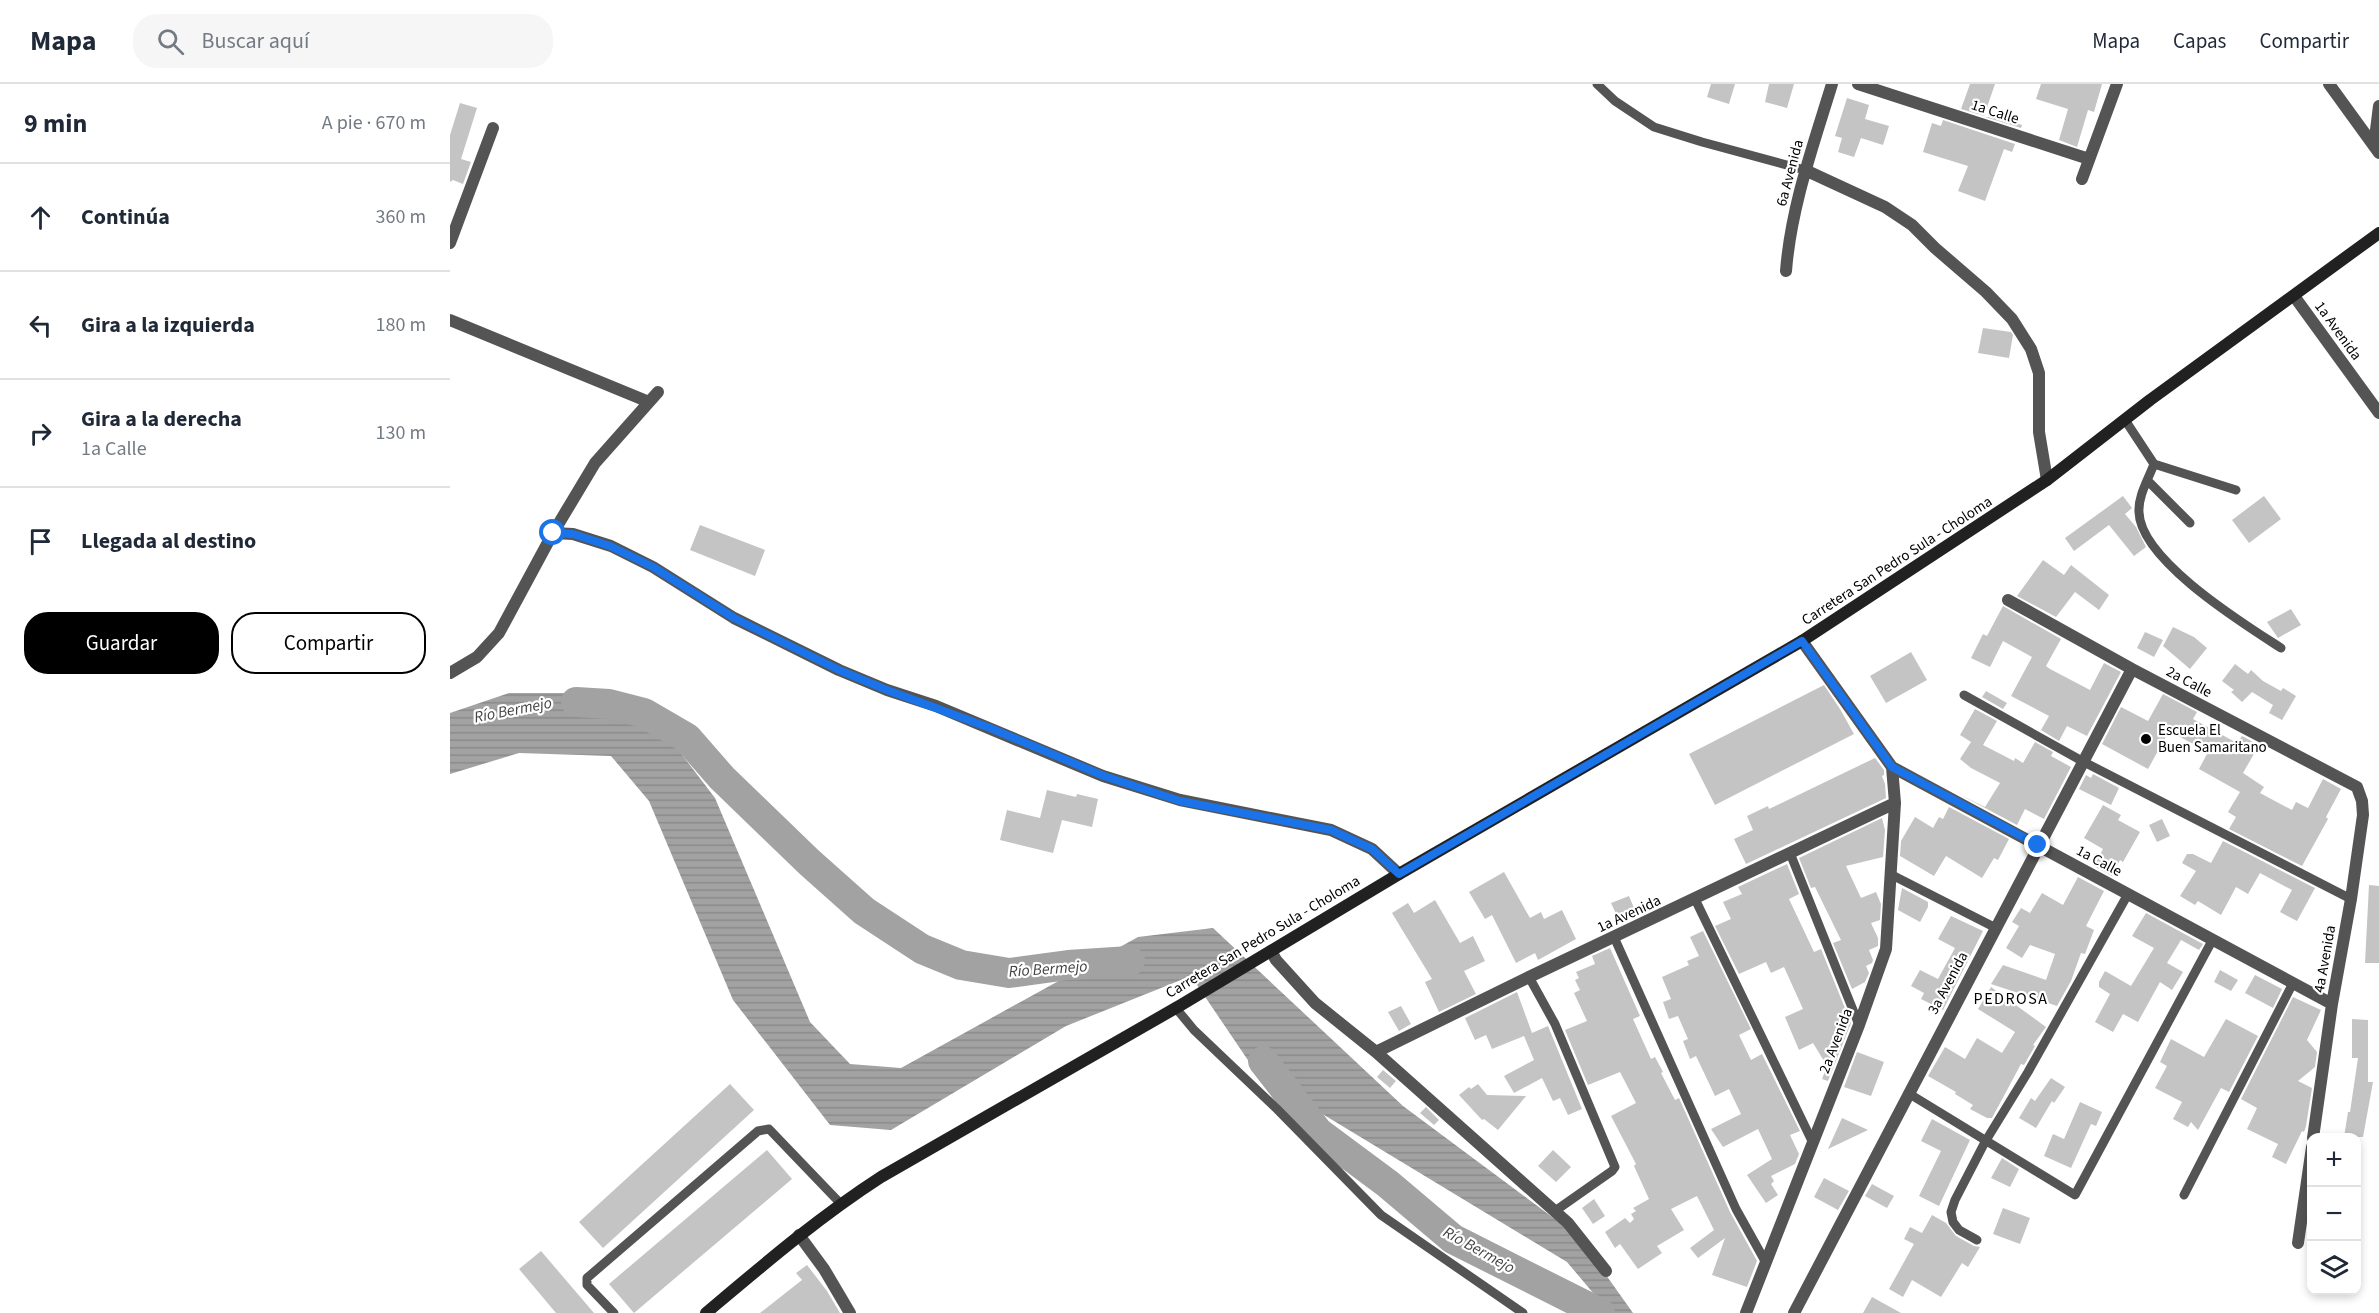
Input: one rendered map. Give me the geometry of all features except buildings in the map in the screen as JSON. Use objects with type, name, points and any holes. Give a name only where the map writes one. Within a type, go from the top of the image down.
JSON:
[{"type":"main road","name":"Carretera San Pedro Sula - Choloma","points":[[706,1313],[840,1203],[881,1177],[1802,641],[2047,480],[2379,233]]},
{"type":"street","name":"6a Avenida","points":[[1786,272],[1789,236],[1805,170],[1832,84]]},
{"type":"street","name":"1a Calle","points":[[1858,84],[2089,159]]},
{"type":"street","points":[[2082,179],[2117,84]]},
{"type":"street","points":[[2328,84],[2377,150]]},
{"type":"street","points":[[2377,150],[2379,106]]},
{"type":"street","points":[[450,243],[493,128]]},
{"type":"street","points":[[1805,170],[1885,207],[1912,225],[1986,292],[2012,319],[2031,349],[2039,373],[2039,432],[2047,480]]},
{"type":"street","name":"1a Avenida","points":[[2294,296],[2379,413]]},
{"type":"street","points":[[450,320],[649,402]]},
{"type":"street","points":[[450,673],[477,657],[499,633],[553,533],[595,463],[658,392]]},
{"type":"street","points":[[553,533],[573,534],[610,546],[653,567],[734,618],[839,670],[878,686],[947,710],[1114,780],[1180,801],[1331,830],[1372,849],[1399,874]]},
{"type":"street","name":"2a Calle","points":[[2008,600],[2132,669],[2358,787]]},
{"type":"street","name":"1a Calle","points":[[1802,641],[1892,767],[2332,1004]]},
{"type":"street","name":"3a Avenida","points":[[1794,1313],[1994,927],[2132,669]]},
{"type":"street","name":"2a Avenida","points":[[1746,1313],[1859,1025],[1886,949],[1895,803],[1892,767]]},
{"type":"street","name":"4a Avenida","points":[[2314,1133],[2363,815],[2358,787]]},
{"type":"street","name":"1a Avenida","points":[[1376,1052],[1895,803]]},
{"type":"street","points":[[1266,955],[1276,960],[1315,1004],[1376,1052],[1569,1223],[1606,1270]]},
{"type":"street","points":[[2298,1243],[2307,1181]]},
{"type":"street","points":[[799,1235],[824,1269],[850,1313]]},
{"type":"lane","points":[[1597,84],[1615,101],[1654,127],[1805,170]]},
{"type":"lane","points":[[2125,420],[2154,464],[2236,490]]},
{"type":"lane","points":[[2154,464],[2140,499],[2138,514],[2143,530],[2158,553],[2203,595],[2281,648]]},
{"type":"lane","points":[[2148,481],[2190,523]]},
{"type":"lane","points":[[1964,695],[2082,761],[2351,899]]},
{"type":"lane","points":[[1790,853],[1859,1025]]},
{"type":"lane","points":[[1892,875],[1994,927]]},
{"type":"lane","points":[[1977,1240],[1959,1230],[1953,1222],[1951,1212],[1955,1200],[1985,1142],[2028,1072],[2128,894]]},
{"type":"lane","points":[[1695,899],[1813,1143]]},
{"type":"lane","points":[[1614,937],[1736,1209],[1765,1261]]},
{"type":"lane","points":[[1908,1093],[2075,1195],[2213,939]]},
{"type":"lane","points":[[1529,977],[1555,1024],[1615,1167],[1555,1211]]},
{"type":"lane","points":[[2184,1195],[2293,982]]},
{"type":"lane","points":[[1178,1006],[1194,1030],[1277,1109],[1381,1215],[1523,1313]]},
{"type":"lane","points":[[614,1313],[587,1285],[587,1278],[758,1131],[769,1129],[840,1203]]},
{"type":"water","points":[[509,693],[591,693],[664,731],[715,798],[810,1022],[850,1064],[901,1068],[1138,937],[1213,928],[1403,1106],[1579,1237],[1633,1313],[1610,1313],[1567,1262],[1258,1075],[1191,976],[1066,1026],[891,1130],[830,1125],[733,1000],[649,801],[611,756],[519,753],[450,774],[450,713]]},
{"type":"waterway","name":"Río Bermejo","points":[[576,702],[609,704],[644,713],[687,738],[722,778],[809,862],[864,911],[922,949],[961,965],[1009,973],[1068,965],[1130,961]]},
{"type":"waterway","name":"Río Bermejo","points":[[1263,1061],[1318,1132],[1388,1184],[1453,1239],[1600,1313]]},
{"type":"place","name":"Escuela El Buen Samaritano","points":[[2146,739]]},
{"type":"district","name":"PEDROSA","points":[[2011,999]]},
{"type":"route","points":[[553,533],[573,534],[610,546],[653,567],[734,618],[839,670],[887,690],[936,706],[1104,776],[1180,801],[1331,830],[1372,849],[1399,874],[1802,641],[1892,767],[2038,845]]}]
